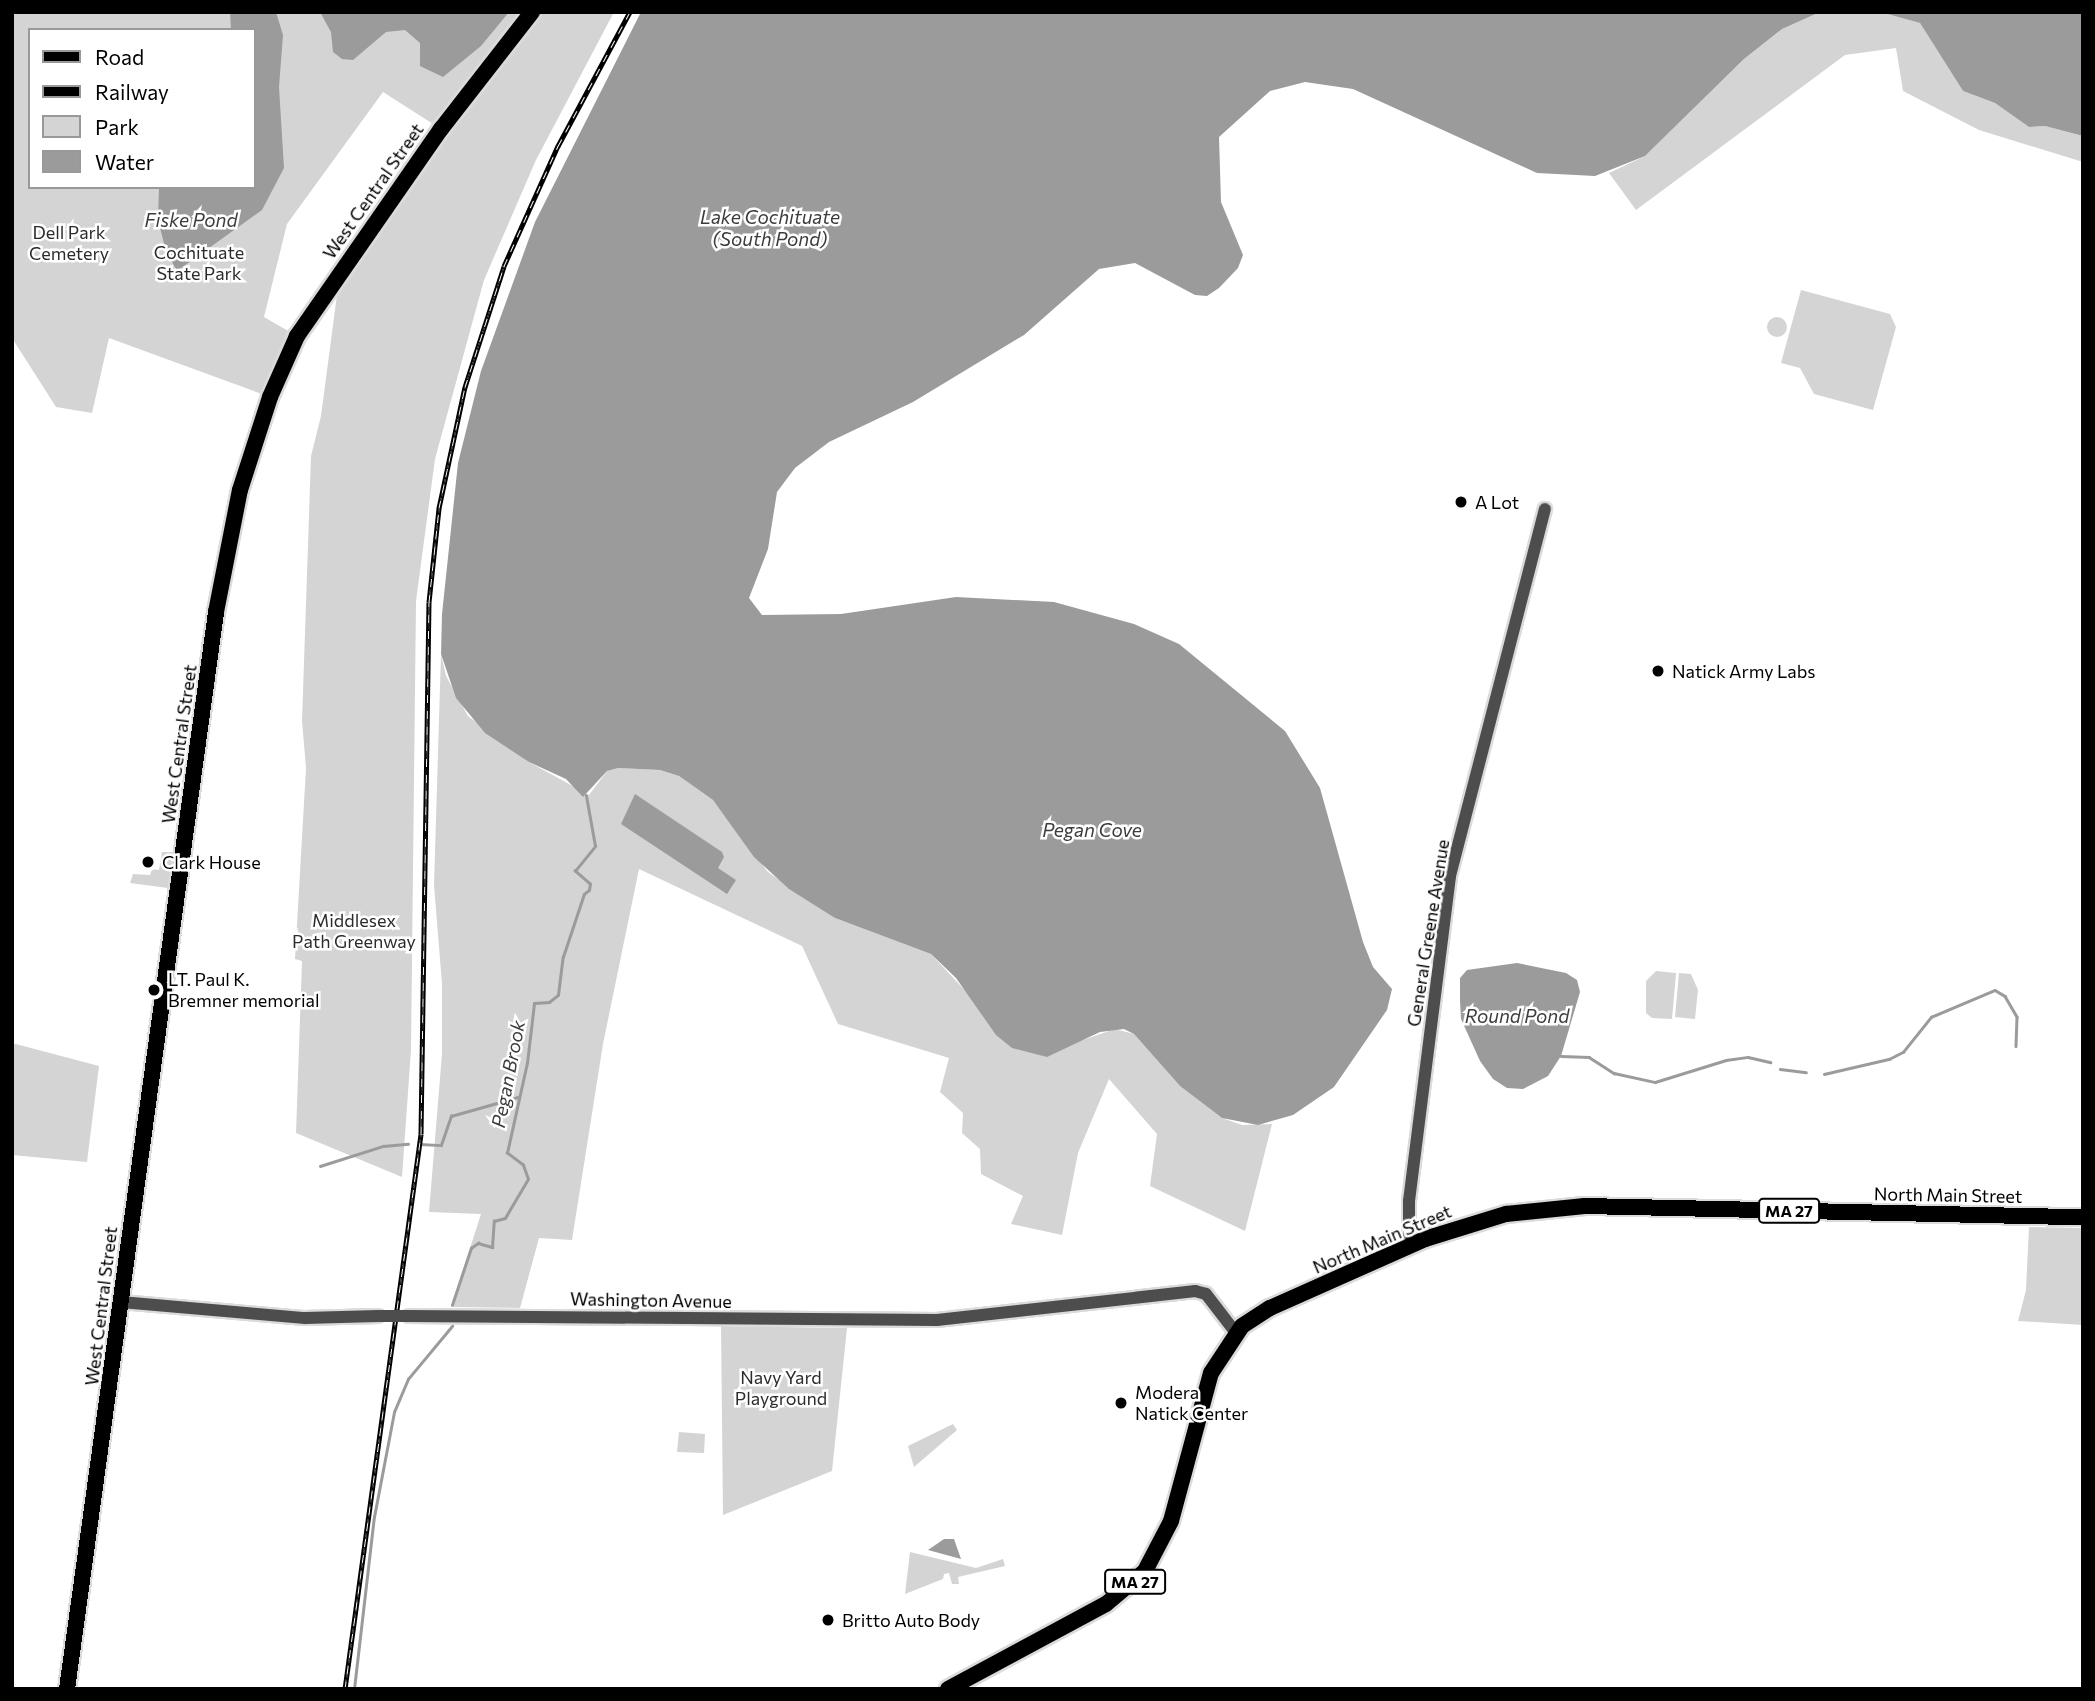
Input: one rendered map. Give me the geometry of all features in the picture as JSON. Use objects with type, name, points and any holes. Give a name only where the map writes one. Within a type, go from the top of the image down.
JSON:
[{"type":"main road","name":"West Central Street","points":[[67,1689],[216,612],[240,489],[270,397],[297,336],[441,129],[532,12]]},
{"type":"main road","name":"North Main Street","points":[[948,1689],[1106,1604],[1145,1571],[1171,1521],[1211,1373],[1236,1333],[1270,1308],[1409,1246],[1496,1216],[1567,1206],[2083,1217]]},
{"type":"street","name":"General Greene Avenue","points":[[1409,1246],[1409,1200],[1450,876],[1545,509]]},
{"type":"street","name":"Washington Avenue","points":[[121,1302],[305,1318],[409,1316],[937,1320],[1179,1293],[1206,1294],[1236,1333]]},
{"type":"green space","name":"Cochituate State Park","points":[[12,12],[532,12],[441,129],[383,92],[287,224],[264,317],[297,336],[270,397],[109,338],[92,413],[56,407],[12,338]]},
{"type":"green space","name":"Middlesex Path Greenway","points":[[543,12],[614,12],[536,160],[484,280],[435,459],[416,601],[411,1050],[402,1177],[296,1133],[302,961],[295,959],[306,768],[302,721],[311,456],[321,416],[338,287],[457,119]]},
{"type":"green space","points":[[1880,12],[1920,23],[1963,91],[1995,103],[2029,127],[2045,126],[2083,136],[2083,162],[1979,130],[1903,91],[1896,48],[1845,55],[1636,210],[1609,173],[1645,156],[1744,59],[1782,29],[1818,13]]},
{"type":"green space","points":[[1801,290],[1890,314],[1896,327],[1873,410],[1814,394],[1800,368],[1781,363]]},
{"type":"green space","points":[[1773,317],[1781,317],[1787,327],[1781,337],[1773,337],[1767,331],[1767,323]]},
{"type":"green space","points":[[441,654],[446,676],[468,716],[529,762],[589,795],[607,771],[618,768],[660,770],[679,776],[713,800],[768,872],[835,918],[931,954],[972,998],[1083,1040],[1115,1029],[1134,1034],[1180,1086],[1222,1118],[1242,1125],[1272,1124],[1245,1231],[1150,1186],[1157,1134],[1109,1079],[1078,1153],[1062,1235],[1011,1224],[1023,1196],[981,1174],[980,1149],[962,1133],[963,1113],[940,1092],[949,1058],[838,1024],[802,946],[639,869],[603,1044],[572,1240],[539,1238],[520,1308],[451,1307],[481,1214],[429,1212],[442,1054],[442,984],[434,885]]},
{"type":"green space","points":[[162,852],[173,852],[168,888],[130,883],[133,874],[150,875],[152,869],[159,870]]},
{"type":"green space","points":[[1656,971],[1676,973],[1672,1019],[1652,1018],[1646,1013],[1646,981]]},
{"type":"green space","points":[[1679,973],[1691,974],[1698,990],[1695,1019],[1675,1017]]},
{"type":"green space","points":[[12,1043],[99,1066],[87,1162],[12,1155]]},
{"type":"green space","points":[[2029,1227],[2083,1228],[2083,1325],[2018,1321],[2026,1290]]},
{"type":"green space","name":"Navy Yard Playground","points":[[721,1326],[847,1328],[832,1471],[723,1515]]},
{"type":"green space","points":[[953,1424],[957,1430],[914,1467],[908,1446]]},
{"type":"green space","points":[[679,1432],[705,1434],[704,1453],[677,1452]]},
{"type":"green space","points":[[910,1552],[976,1568],[1003,1559],[1005,1566],[958,1577],[959,1584],[952,1584],[949,1573],[944,1574],[943,1579],[905,1594]]},
{"type":"water","name":"Fiske Pond","points":[[230,12],[276,12],[283,35],[279,87],[284,168],[262,210],[177,271],[166,251],[158,220],[159,189],[256,189],[256,28],[231,28]]},
{"type":"water","points":[[320,12],[509,12],[481,46],[443,77],[420,66],[420,43],[405,30],[386,32],[353,60],[342,59],[333,52],[331,32]]},
{"type":"water","name":"Lake Cochituate (South Pond)","points":[[641,12],[1836,12],[1818,13],[1782,29],[1744,59],[1645,156],[1595,176],[1537,173],[1353,89],[1305,82],[1270,91],[1219,137],[1221,202],[1243,255],[1238,268],[1219,288],[1207,296],[1195,295],[1135,263],[1099,269],[1024,335],[913,402],[829,442],[795,468],[777,492],[768,549],[749,598],[762,615],[841,614],[956,597],[1054,602],[1134,624],[1179,644],[1285,731],[1320,788],[1363,942],[1373,967],[1392,989],[1387,1010],[1334,1087],[1293,1115],[1258,1125],[1222,1118],[1180,1086],[1134,1034],[1124,1029],[1100,1032],[1047,1057],[1012,1048],[996,1035],[956,978],[931,954],[835,918],[789,889],[754,857],[713,800],[679,776],[660,770],[618,768],[607,771],[583,797],[566,779],[529,762],[485,733],[456,698],[441,654],[442,614],[458,463],[481,371],[535,222]]},
{"type":"water","points":[[1880,12],[2083,12],[2083,136],[2045,126],[2029,127],[1995,103],[1963,91],[1920,23]]},
{"type":"water","points":[[635,794],[722,852],[724,857],[718,868],[736,880],[727,894],[621,824]]},
{"type":"water","name":"Round Pond","points":[[1517,963],[1566,973],[1577,980],[1580,992],[1561,1056],[1548,1076],[1523,1089],[1507,1088],[1493,1079],[1480,1061],[1461,1019],[1460,1001],[1460,978],[1467,970]]},
{"type":"water","points":[[944,1539],[954,1539],[961,1559],[928,1550]]},
{"type":"waterway","name":"Pegan Brook","points":[[452,1305],[471,1248],[478,1243],[492,1247],[494,1221],[505,1218],[528,1179],[523,1165],[507,1153],[527,1063],[534,1003],[549,1002],[558,995],[563,957],[584,894],[589,890],[590,884],[575,871],[595,846],[586,796]]},
{"type":"waterway","points":[[1824,1074],[1889,1059],[1903,1052],[1931,1017],[1995,990],[2005,996],[2017,1017],[2016,1046]]},
{"type":"waterway","points":[[1561,1056],[1589,1057],[1614,1073],[1655,1082],[1726,1060],[1748,1057],[1770,1062]]},
{"type":"waterway","points":[[1780,1069],[1806,1072]]},
{"type":"waterway","points":[[420,1144],[441,1145],[451,1116],[518,1097]]},
{"type":"waterway","points":[[320,1166],[383,1146],[408,1144]]},
{"type":"waterway","name":"Pegan Brook","points":[[354,1689],[374,1517],[394,1412],[408,1379],[452,1326]]},
{"type":"railway","points":[[345,1689],[421,1134],[429,602],[439,508],[465,387],[504,266],[558,146],[630,12]]},
{"type":"place","name":"A Lot","points":[[1461,502]]},
{"type":"place","name":"Natick Army Labs","points":[[1658,671]]},
{"type":"place","name":"Clark House","points":[[148,862]]},
{"type":"place","name":"LT. Paul K. Bremner memorial","points":[[154,990]]},
{"type":"place","name":"Modera Natick Center","points":[[1121,1403]]},
{"type":"place","name":"Britto Auto Body","points":[[828,1620]]},
{"type":"park label","name":"Dell Park Cemetery","points":[[69,243]]},
{"type":"water label","name":"Pegan Cove","points":[[1092,830]]}]
